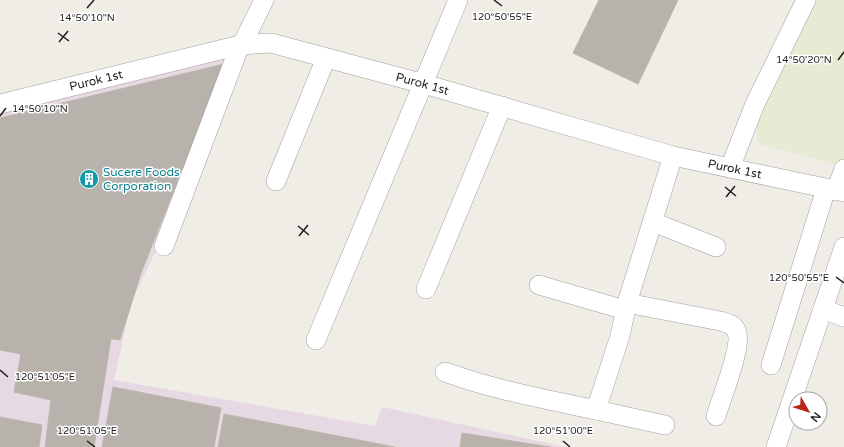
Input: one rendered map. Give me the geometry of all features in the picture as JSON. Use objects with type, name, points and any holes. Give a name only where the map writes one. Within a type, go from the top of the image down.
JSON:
[{"type":"street","points":[[164,246],[241,45],[264,0]]},
{"type":"street","points":[[316,340],[458,0]]},
{"type":"street","points":[[730,168],[755,104],[806,0]]},
{"type":"street","name":"Purok 1st","points":[[0,104],[241,45],[271,43],[424,84],[673,156],[835,190]]},
{"type":"street","points":[[276,181],[326,58]]},
{"type":"street","points":[[426,289],[502,106]]},
{"type":"street","points":[[596,410],[620,336],[626,307],[673,156]]},
{"type":"street","points":[[771,365],[844,169]]},
{"type":"street","points":[[653,222],[716,248]]},
{"type":"street","points":[[776,447],[844,247]]},
{"type":"street","points":[[539,285],[626,307],[720,321],[735,328],[738,335],[736,354],[716,416]]},
{"type":"street","points":[[823,309],[844,317]]},
{"type":"street","points":[[445,372],[470,381],[515,393],[665,425]]},
{"type":"shaded area","points":[[237,48],[170,221],[131,303],[114,380],[375,426],[382,407],[565,447],[0,447],[0,108]]},
{"type":"green space","points":[[813,0],[844,0],[844,167],[758,144],[756,118]]},
{"type":"building","points":[[599,0],[678,0],[638,84],[573,53]]},
{"type":"building","name":"Sucere Foods Corporation","points":[[224,64],[141,273],[0,241],[0,118]]},
{"type":"building","points":[[0,241],[141,273],[120,340],[0,322]]},
{"type":"building","points":[[0,322],[26,326],[21,354],[0,350]]},
{"type":"building","points":[[26,326],[111,338],[94,447],[45,447],[51,400],[14,392]]},
{"type":"building","points":[[113,387],[221,408],[214,447],[102,447]]},
{"type":"building","points":[[224,414],[395,447],[218,447]]},
{"type":"building","points":[[0,417],[42,425],[39,447],[0,447]]},
{"type":"building","points":[[462,433],[550,447],[460,447]]},
{"type":"place","name":"Sucere Foods Corporation","points":[[89,179]]}]
